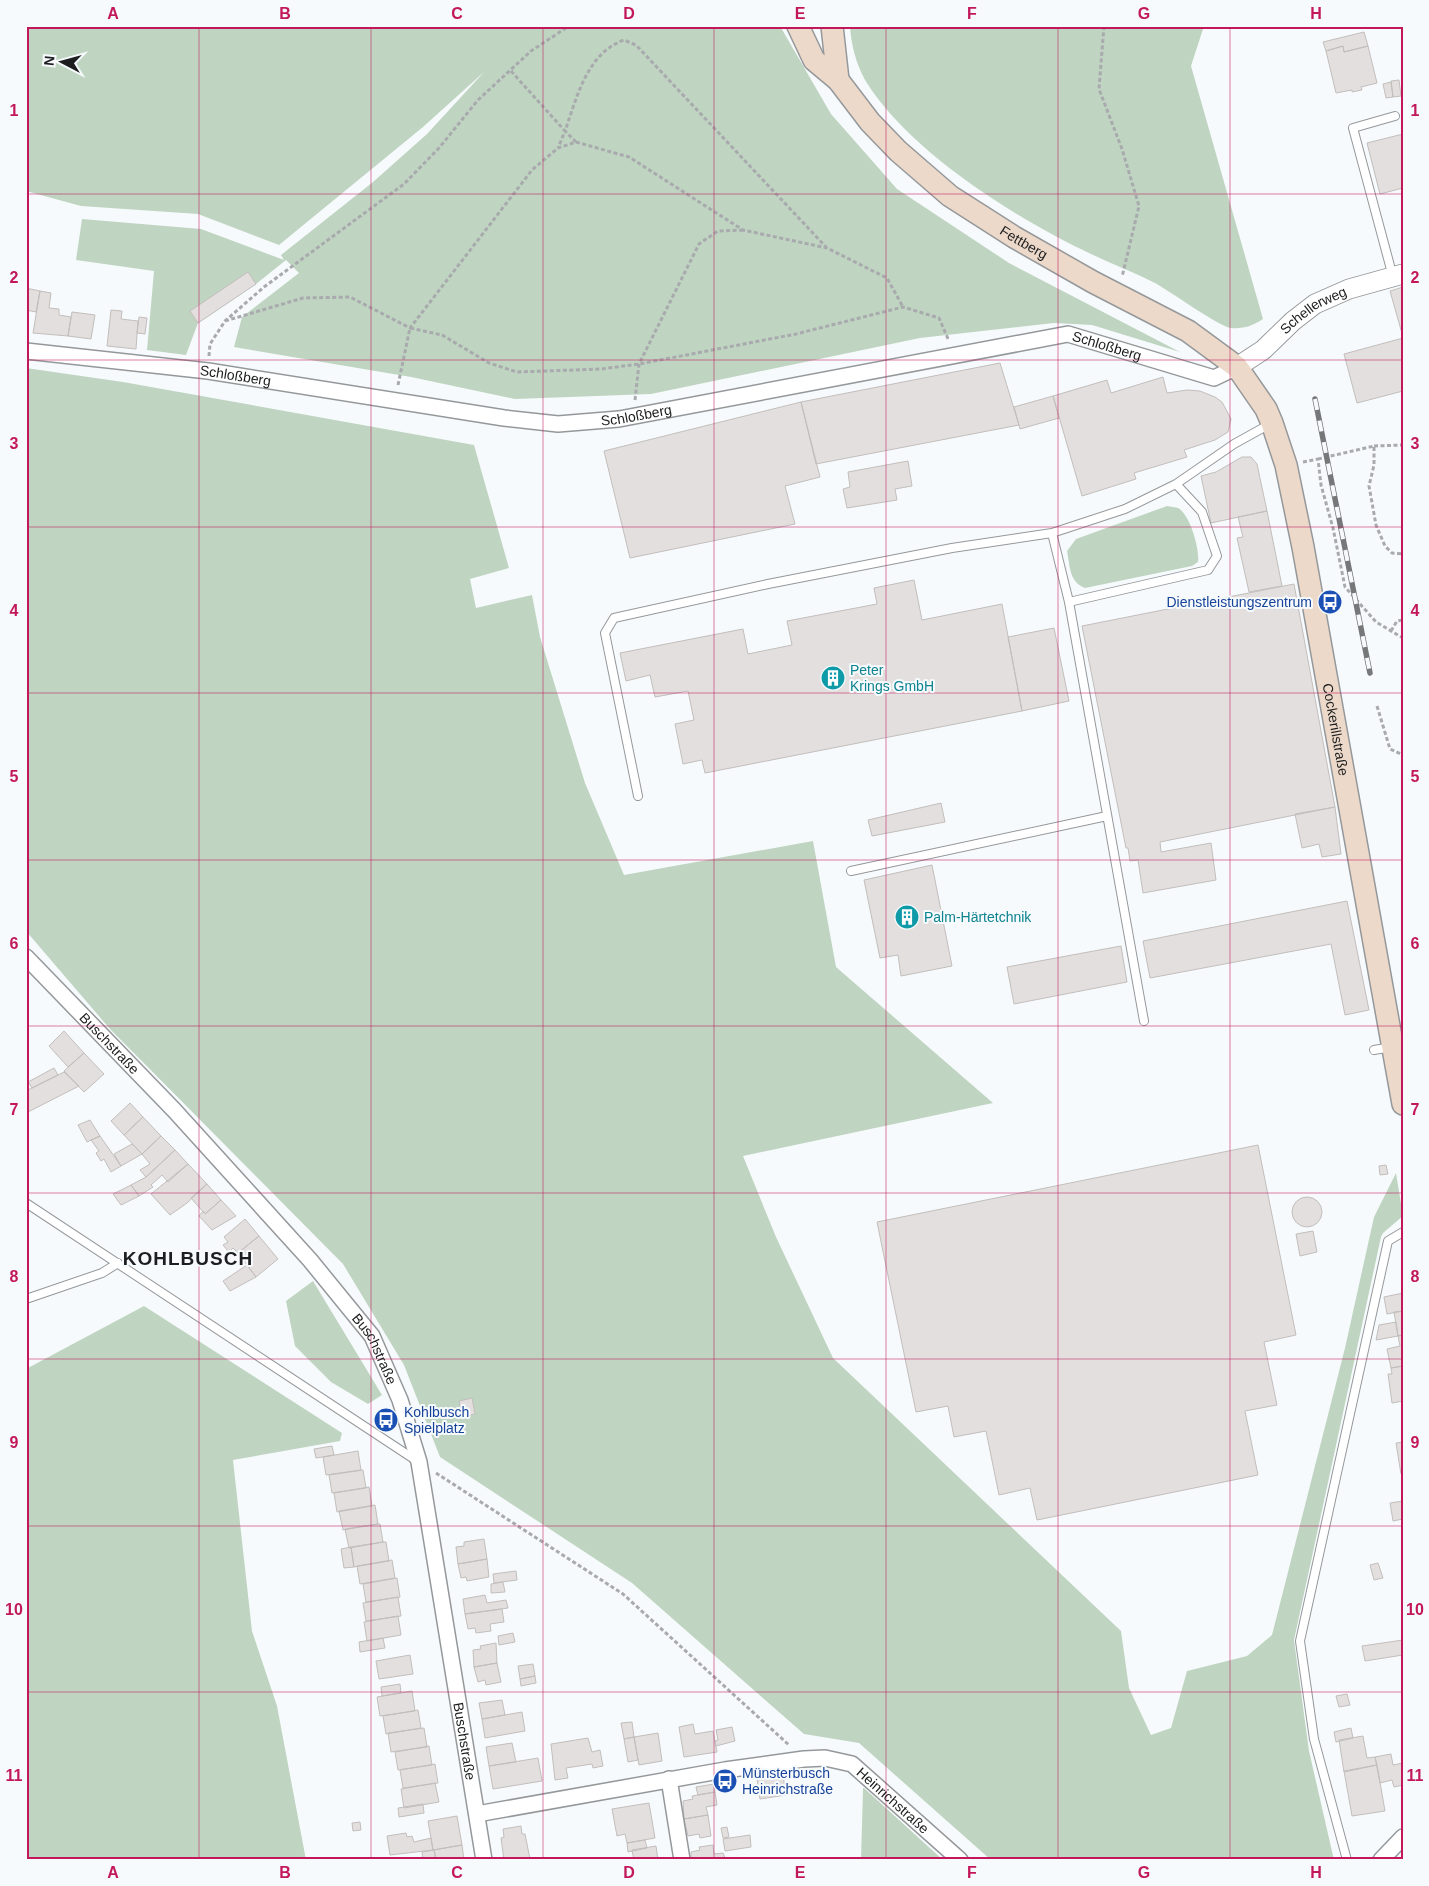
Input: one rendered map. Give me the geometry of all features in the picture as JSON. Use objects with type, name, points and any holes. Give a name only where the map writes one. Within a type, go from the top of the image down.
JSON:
[{"type":"main road","name":"Fettberg","points":[[798,26],[814,60],[838,80],[870,122],[898,151],[950,196],[1014,237],[1118,295],[1188,331],[1237,367]]},
{"type":"main road","points":[[832,26],[838,80]]},
{"type":"main road","name":"Cockerillstraße","points":[[1237,367],[1266,409],[1286,465],[1335,716],[1383,1048],[1403,1104]]},
{"type":"street","name":"Schellerweg","points":[[1237,367],[1262,350],[1293,321],[1316,304],[1349,289],[1398,275]]},
{"type":"street","name":"Schloßberg","points":[[26,351],[208,371],[395,401],[558,424],[634,415],[1068,334],[1214,378],[1237,367]]},
{"type":"street","name":"Buschstraße","points":[[26,957],[180,1117],[310,1260],[372,1336],[400,1400],[419,1462],[484,1860]]},
{"type":"street","name":"Heinrichstraße","points":[[477,1814],[669,1780],[804,1759],[825,1758],[852,1764],[960,1860]]},
{"type":"street","points":[[669,1780],[682,1860]]},
{"type":"street","points":[[1381,1860],[1403,1837]]},
{"type":"lane","points":[[1395,116],[1353,128],[1398,275]]},
{"type":"lane","points":[[638,796],[605,633],[614,618],[797,578],[952,548],[1052,533],[1125,508],[1176,484],[1234,444],[1272,422]]},
{"type":"lane","points":[[1069,602],[1208,570],[1217,556],[1202,512],[1176,484]]},
{"type":"lane","points":[[1052,533],[1069,602],[1144,1021]]},
{"type":"lane","points":[[851,871],[1107,816]]},
{"type":"lane","points":[[26,1203],[419,1462]]},
{"type":"lane","points":[[1347,1860],[1314,1739],[1300,1641],[1388,1241],[1403,1232]]},
{"type":"lane","points":[[26,1298],[102,1273],[118,1263]]},
{"type":"path","points":[[208,371],[210,344],[225,321],[264,287],[404,184],[438,148],[478,100],[531,51],[569,26]]},
{"type":"path","points":[[1104,26],[1099,89],[1122,149],[1139,206],[1118,295]]},
{"type":"path","points":[[558,148],[578,96],[593,65],[611,45],[624,40],[636,45],[827,248]]},
{"type":"path","points":[[511,71],[576,142],[629,157],[743,230]]},
{"type":"path","points":[[395,401],[410,328],[532,170],[558,148],[576,142]]},
{"type":"path","points":[[634,415],[639,364],[698,244],[718,231],[743,230],[827,248],[887,278],[904,306]]},
{"type":"path","points":[[225,321],[303,298],[350,297],[410,328],[442,335],[489,363],[517,372],[601,369],[639,364],[796,334],[904,306],[939,318],[956,355]]},
{"type":"path","points":[[1286,465],[1374,446],[1403,445]]},
{"type":"path","points":[[1374,446],[1374,465],[1369,486],[1376,525],[1385,546],[1392,553],[1403,554]]},
{"type":"path","points":[[1318,459],[1321,485],[1334,528],[1345,587],[1376,622],[1403,638]]},
{"type":"path","points":[[1391,631],[1397,621],[1403,620]]},
{"type":"path","points":[[1377,706],[1390,749],[1403,755]]},
{"type":"path","points":[[419,1462],[623,1594],[804,1759]]},
{"type":"green space","points":[[26,26],[780,26],[831,114],[897,189],[1009,263],[1180,352],[1092,325],[1054,323],[920,338],[651,394],[515,399],[411,377],[234,347],[242,317],[299,273],[286,260],[256,284],[198,323],[186,355],[147,350],[154,271],[76,260],[82,219],[201,229],[284,260],[281,255],[373,182],[427,134],[484,72],[423,127],[279,245],[198,214],[81,206],[26,191]]},
{"type":"green space","points":[[850,26],[1204,26],[1191,66],[1263,319],[1244,327],[1231,328],[1225,326],[1153,282],[1091,254],[1031,222],[967,181],[908,133],[884,107],[865,80],[859,67],[853,47]]},
{"type":"green space","points":[[26,368],[123,382],[474,445],[509,568],[470,579],[476,608],[532,595],[540,637],[585,783],[624,875],[813,841],[836,967],[993,1103],[743,1156],[776,1237],[833,1358],[1121,1631],[1129,1688],[1151,1735],[1171,1728],[1187,1671],[1247,1656],[1272,1635],[1345,1348],[1374,1217],[1396,1173],[1403,1216],[1383,1233],[1381,1237],[1294,1640],[1309,1751],[1334,1860],[991,1860],[859,1743],[804,1734],[632,1583],[440,1457],[404,1365],[343,1264],[110,1029],[26,931]]},
{"type":"green space","points":[[1167,506],[1178,508],[1186,517],[1196,541],[1198,562],[1192,566],[1085,588],[1076,582],[1071,573],[1067,551],[1076,539]]},
{"type":"green space","points":[[313,1281],[382,1395],[368,1404],[331,1382],[295,1346],[286,1301]]},
{"type":"green space","points":[[144,1306],[342,1433],[340,1441],[233,1460],[252,1631],[277,1706],[306,1860],[26,1860],[26,1369]]},
{"type":"green space","points":[[864,1788],[943,1860],[861,1860]]},
{"type":"building","points":[[1364,32],[1368,46],[1344,52],[1343,46],[1326,51],[1323,42]]},
{"type":"building","points":[[1343,46],[1344,52],[1368,46],[1377,83],[1361,87],[1362,90],[1336,93],[1326,51]]},
{"type":"building","points":[[1399,80],[1401,96],[1393,97],[1391,81]]},
{"type":"building","points":[[1391,82],[1393,97],[1386,98],[1383,84]]},
{"type":"building","points":[[1403,134],[1403,188],[1380,194],[1367,143]]},
{"type":"building","points":[[248,272],[256,284],[198,323],[190,311]]},
{"type":"building","points":[[1403,287],[1403,337],[1390,291]]},
{"type":"building","points":[[26,288],[40,291],[36,312],[26,310]]},
{"type":"building","points":[[40,291],[51,293],[49,308],[59,309],[59,315],[71,317],[68,336],[33,333]]},
{"type":"building","points":[[111,310],[122,311],[121,319],[138,321],[136,349],[107,346]]},
{"type":"building","points":[[72,312],[95,315],[91,339],[68,336]]},
{"type":"building","points":[[139,317],[147,318],[145,334],[137,333]]},
{"type":"building","points":[[1403,338],[1403,391],[1357,403],[1344,354]]},
{"type":"building","points":[[1000,363],[1019,425],[816,464],[801,402]]},
{"type":"building","points":[[1163,377],[1167,393],[1187,390],[1200,391],[1222,402],[1231,419],[1228,432],[1215,440],[1184,450],[1187,457],[1134,473],[1136,479],[1082,496],[1053,396],[1107,380],[1111,393]]},
{"type":"building","points":[[1053,396],[1059,418],[1020,429],[1014,407]]},
{"type":"building","points":[[801,402],[820,477],[785,486],[795,524],[630,558],[604,451]]},
{"type":"building","points":[[1242,457],[1251,457],[1257,464],[1267,511],[1211,523],[1201,476],[1216,472]]},
{"type":"building","points":[[908,461],[912,486],[895,489],[897,500],[847,508],[843,489],[850,487],[848,472]]},
{"type":"building","points":[[1267,511],[1282,586],[1249,592],[1237,538],[1243,537],[1238,517]]},
{"type":"building","name":"Peter Krings GmbH","points":[[914,580],[922,620],[1002,604],[1022,711],[705,773],[702,760],[683,764],[675,724],[694,720],[688,691],[655,697],[650,675],[626,681],[620,653],[743,629],[748,654],[792,645],[787,621],[877,604],[874,588]]},
{"type":"building","points":[[1294,584],[1335,807],[1160,842],[1161,852],[1211,843],[1216,880],[1143,893],[1138,860],[1130,861],[1128,848],[1126,848],[1082,626]]},
{"type":"building","points":[[1054,628],[1069,701],[1022,711],[1008,637]]},
{"type":"building","points":[[941,803],[945,822],[872,836],[868,820]]},
{"type":"building","points":[[1335,807],[1341,854],[1322,857],[1319,844],[1302,848],[1295,814]]},
{"type":"building","name":"Palm-Härtetchnik","points":[[932,865],[952,966],[901,976],[898,955],[880,958],[864,880]]},
{"type":"building","points":[[1347,901],[1369,1010],[1345,1015],[1331,944],[1150,978],[1143,941]]},
{"type":"building","points":[[1121,946],[1127,982],[1014,1004],[1007,967]]},
{"type":"building","points":[[64,1031],[84,1053],[68,1067],[49,1046]]},
{"type":"building","points":[[84,1053],[104,1074],[84,1092],[64,1071]]},
{"type":"building","points":[[54,1068],[58,1075],[32,1088],[28,1082]]},
{"type":"building","points":[[64,1072],[79,1086],[26,1113],[26,1091]]},
{"type":"building","points":[[130,1103],[143,1117],[124,1135],[111,1121]]},
{"type":"building","points":[[143,1117],[161,1136],[142,1154],[124,1135]]},
{"type":"building","points":[[90,1120],[100,1136],[87,1142],[78,1125]]},
{"type":"building","points":[[100,1136],[121,1166],[111,1172],[104,1159],[101,1161],[96,1153],[99,1151],[91,1140]]},
{"type":"building","points":[[161,1136],[175,1150],[146,1177],[140,1170],[150,1164],[142,1154]]},
{"type":"building","points":[[132,1144],[142,1154],[121,1166],[114,1154]]},
{"type":"building","points":[[1258,1145],[1296,1335],[1264,1342],[1277,1405],[1245,1411],[1258,1475],[1037,1520],[1030,1488],[999,1495],[986,1431],[954,1437],[948,1406],[916,1412],[877,1222]]},
{"type":"building","points":[[175,1150],[188,1164],[168,1182],[162,1175],[151,1185],[153,1187],[139,1196],[131,1185],[146,1177]]},
{"type":"building","points":[[188,1164],[207,1184],[187,1203],[170,1215],[151,1194]]},
{"type":"building","points":[[1386,1165],[1388,1174],[1380,1175],[1379,1166]]},
{"type":"building","points":[[207,1184],[221,1200],[205,1214],[191,1198]]},
{"type":"building","points":[[131,1185],[139,1196],[121,1205],[113,1194]]},
{"type":"building","points":[[1307,1197],[1313,1198],[1321,1206],[1321,1218],[1313,1226],[1307,1227],[1301,1226],[1293,1218],[1292,1212],[1293,1206],[1301,1198]]},
{"type":"building","points":[[221,1200],[236,1216],[212,1230],[199,1216],[203,1211],[205,1214]]},
{"type":"building","points":[[245,1219],[259,1236],[238,1253],[233,1248],[229,1252],[223,1245],[228,1242],[224,1237]]},
{"type":"building","points":[[1313,1231],[1317,1252],[1300,1256],[1296,1234]]},
{"type":"building","points":[[259,1236],[278,1259],[256,1277],[238,1253]]},
{"type":"building","points":[[247,1265],[256,1277],[230,1291],[223,1281]]},
{"type":"building","points":[[1403,1293],[1403,1311],[1387,1314],[1384,1297]]},
{"type":"building","points":[[1403,1311],[1403,1335],[1398,1336],[1394,1312]]},
{"type":"building","points":[[1396,1322],[1398,1336],[1376,1340],[1379,1325]]},
{"type":"building","points":[[1403,1335],[1403,1366],[1391,1368],[1387,1349],[1400,1346],[1398,1336]]},
{"type":"building","points":[[1403,1366],[1403,1401],[1392,1403],[1388,1374],[1392,1374],[1391,1368]]},
{"type":"building","points":[[472,1398],[475,1414],[463,1417],[459,1401]]},
{"type":"building","points":[[1403,1442],[1403,1474],[1401,1474],[1396,1443]]},
{"type":"building","points":[[332,1446],[334,1455],[316,1458],[314,1449]]},
{"type":"building","points":[[358,1451],[361,1470],[326,1475],[323,1457]]},
{"type":"building","points":[[363,1470],[366,1488],[332,1493],[329,1475]]},
{"type":"building","points":[[369,1487],[372,1506],[337,1512],[334,1493]]},
{"type":"building","points":[[1403,1501],[1403,1519],[1393,1521],[1390,1503]]},
{"type":"building","points":[[375,1505],[378,1524],[343,1530],[339,1511]]},
{"type":"building","points":[[380,1524],[383,1542],[349,1548],[345,1529]]},
{"type":"building","points":[[484,1539],[487,1559],[458,1564],[456,1547],[464,1546],[464,1542]]},
{"type":"building","points":[[386,1542],[389,1561],[354,1567],[351,1547]]},
{"type":"building","points":[[351,1547],[354,1567],[344,1568],[341,1549]]},
{"type":"building","points":[[487,1559],[489,1577],[467,1581],[466,1577],[461,1578],[458,1564]]},
{"type":"building","points":[[392,1560],[395,1578],[360,1584],[357,1566]]},
{"type":"building","points":[[1378,1563],[1383,1578],[1374,1580],[1370,1565]]},
{"type":"building","points":[[516,1571],[517,1580],[494,1583],[493,1574]]},
{"type":"building","points":[[397,1578],[400,1597],[366,1602],[363,1584]]},
{"type":"building","points":[[503,1582],[505,1592],[491,1593],[491,1584]]},
{"type":"building","points":[[485,1595],[487,1603],[506,1600],[508,1608],[465,1614],[463,1599]]},
{"type":"building","points":[[398,1597],[401,1616],[366,1621],[363,1603]]},
{"type":"building","points":[[502,1609],[504,1622],[490,1624],[491,1631],[476,1633],[475,1628],[468,1629],[465,1614]]},
{"type":"building","points":[[398,1616],[401,1635],[367,1641],[364,1622]]},
{"type":"building","points":[[513,1633],[515,1642],[499,1645],[498,1636]]},
{"type":"building","points":[[383,1638],[385,1648],[360,1652],[359,1642]]},
{"type":"building","points":[[1403,1640],[1403,1655],[1365,1661],[1362,1646]]},
{"type":"building","points":[[496,1643],[497,1663],[474,1667],[473,1650],[481,1649],[480,1646]]},
{"type":"building","points":[[410,1655],[413,1674],[379,1679],[376,1661]]},
{"type":"building","points":[[497,1663],[501,1682],[486,1685],[485,1680],[478,1682],[474,1667]]},
{"type":"building","points":[[533,1664],[535,1676],[520,1679],[518,1666]]},
{"type":"building","points":[[535,1676],[536,1683],[521,1686],[520,1679]]},
{"type":"building","points":[[400,1684],[401,1693],[382,1696],[381,1687]]},
{"type":"building","points":[[412,1691],[415,1711],[380,1716],[377,1697]]},
{"type":"building","points":[[1347,1694],[1350,1705],[1339,1707],[1336,1696]]},
{"type":"building","points":[[502,1700],[505,1715],[482,1719],[479,1703]]},
{"type":"building","points":[[418,1710],[421,1728],[386,1734],[383,1716]]},
{"type":"building","points":[[522,1712],[525,1731],[485,1738],[482,1719]]},
{"type":"building","points":[[632,1722],[634,1737],[624,1739],[621,1723]]},
{"type":"building","points":[[693,1724],[695,1734],[713,1731],[717,1752],[684,1757],[679,1727]]},
{"type":"building","points":[[732,1727],[735,1741],[716,1746],[715,1741],[718,1740],[716,1730]]},
{"type":"building","points":[[424,1728],[427,1747],[391,1752],[388,1733]]},
{"type":"building","points":[[1351,1728],[1353,1738],[1336,1742],[1334,1732]]},
{"type":"building","points":[[658,1733],[662,1761],[639,1765],[634,1737]]},
{"type":"building","points":[[1363,1736],[1367,1758],[1375,1757],[1377,1765],[1344,1772],[1339,1740]]},
{"type":"building","points":[[634,1737],[638,1760],[628,1762],[624,1739]]},
{"type":"building","points":[[588,1738],[592,1752],[600,1750],[603,1766],[593,1768],[592,1764],[566,1768],[568,1778],[555,1780],[551,1744]]},
{"type":"building","points":[[512,1743],[516,1762],[489,1766],[486,1747]]},
{"type":"building","points":[[429,1746],[432,1765],[398,1770],[395,1752]]},
{"type":"building","points":[[1391,1754],[1393,1765],[1403,1763],[1403,1785],[1394,1787],[1392,1780],[1380,1783],[1375,1757]]},
{"type":"building","points":[[538,1758],[542,1781],[493,1789],[489,1766]]},
{"type":"building","points":[[435,1764],[438,1783],[403,1788],[400,1770]]},
{"type":"building","points":[[1377,1765],[1385,1811],[1352,1816],[1344,1771]]},
{"type":"building","points":[[783,1775],[786,1795],[760,1799],[757,1779]]},
{"type":"building","points":[[435,1783],[439,1802],[404,1808],[401,1789]]},
{"type":"building","points":[[714,1784],[715,1792],[698,1795],[696,1787]]},
{"type":"building","points":[[715,1792],[717,1805],[706,1807],[708,1815],[684,1819],[683,1801],[693,1799],[692,1796]]},
{"type":"building","points":[[649,1803],[655,1838],[627,1843],[625,1834],[617,1836],[612,1809]]},
{"type":"building","points":[[423,1804],[424,1813],[399,1817],[398,1808]]},
{"type":"building","points":[[708,1815],[711,1836],[700,1838],[699,1834],[688,1836],[684,1819]]},
{"type":"building","points":[[457,1816],[462,1845],[433,1850],[428,1821]]},
{"type":"building","points":[[360,1822],[361,1830],[353,1831],[352,1823]]},
{"type":"building","points":[[521,1826],[522,1834],[525,1834],[530,1859],[504,1860],[501,1838],[504,1837],[503,1829]]},
{"type":"building","points":[[727,1827],[729,1837],[723,1838],[721,1828]]},
{"type":"building","points":[[406,1833],[407,1837],[412,1836],[414,1842],[431,1838],[433,1850],[390,1855],[387,1836]]},
{"type":"building","points":[[750,1835],[751,1847],[725,1851],[723,1839]]},
{"type":"building","points":[[645,1840],[647,1848],[628,1852],[627,1843]]},
{"type":"building","points":[[462,1845],[464,1860],[436,1860],[434,1850]]},
{"type":"building","points":[[713,1845],[714,1854],[723,1853],[726,1860],[691,1860],[691,1852],[700,1850],[699,1847]]},
{"type":"building","points":[[656,1846],[658,1860],[634,1860],[632,1850]]},
{"type":"building","points":[[434,1850],[436,1860],[423,1860],[422,1852]]},
{"type":"railway","points":[[1315,399],[1370,673]]},
{"type":"place","name":"Dienstleistungszentrum","points":[[1330,602]]},
{"type":"place","name":"Peter Krings GmbH","points":[[833,678]]},
{"type":"place","name":"Palm-Härtetchnik","points":[[907,917]]},
{"type":"place","name":"Kohlbusch Spielplatz","points":[[386,1420]]},
{"type":"place","name":"Münsterbusch Heinrichstraße","points":[[725,1781]]},
{"type":"district","name":"KOHLBUSCH","points":[[188,1258]]}]
